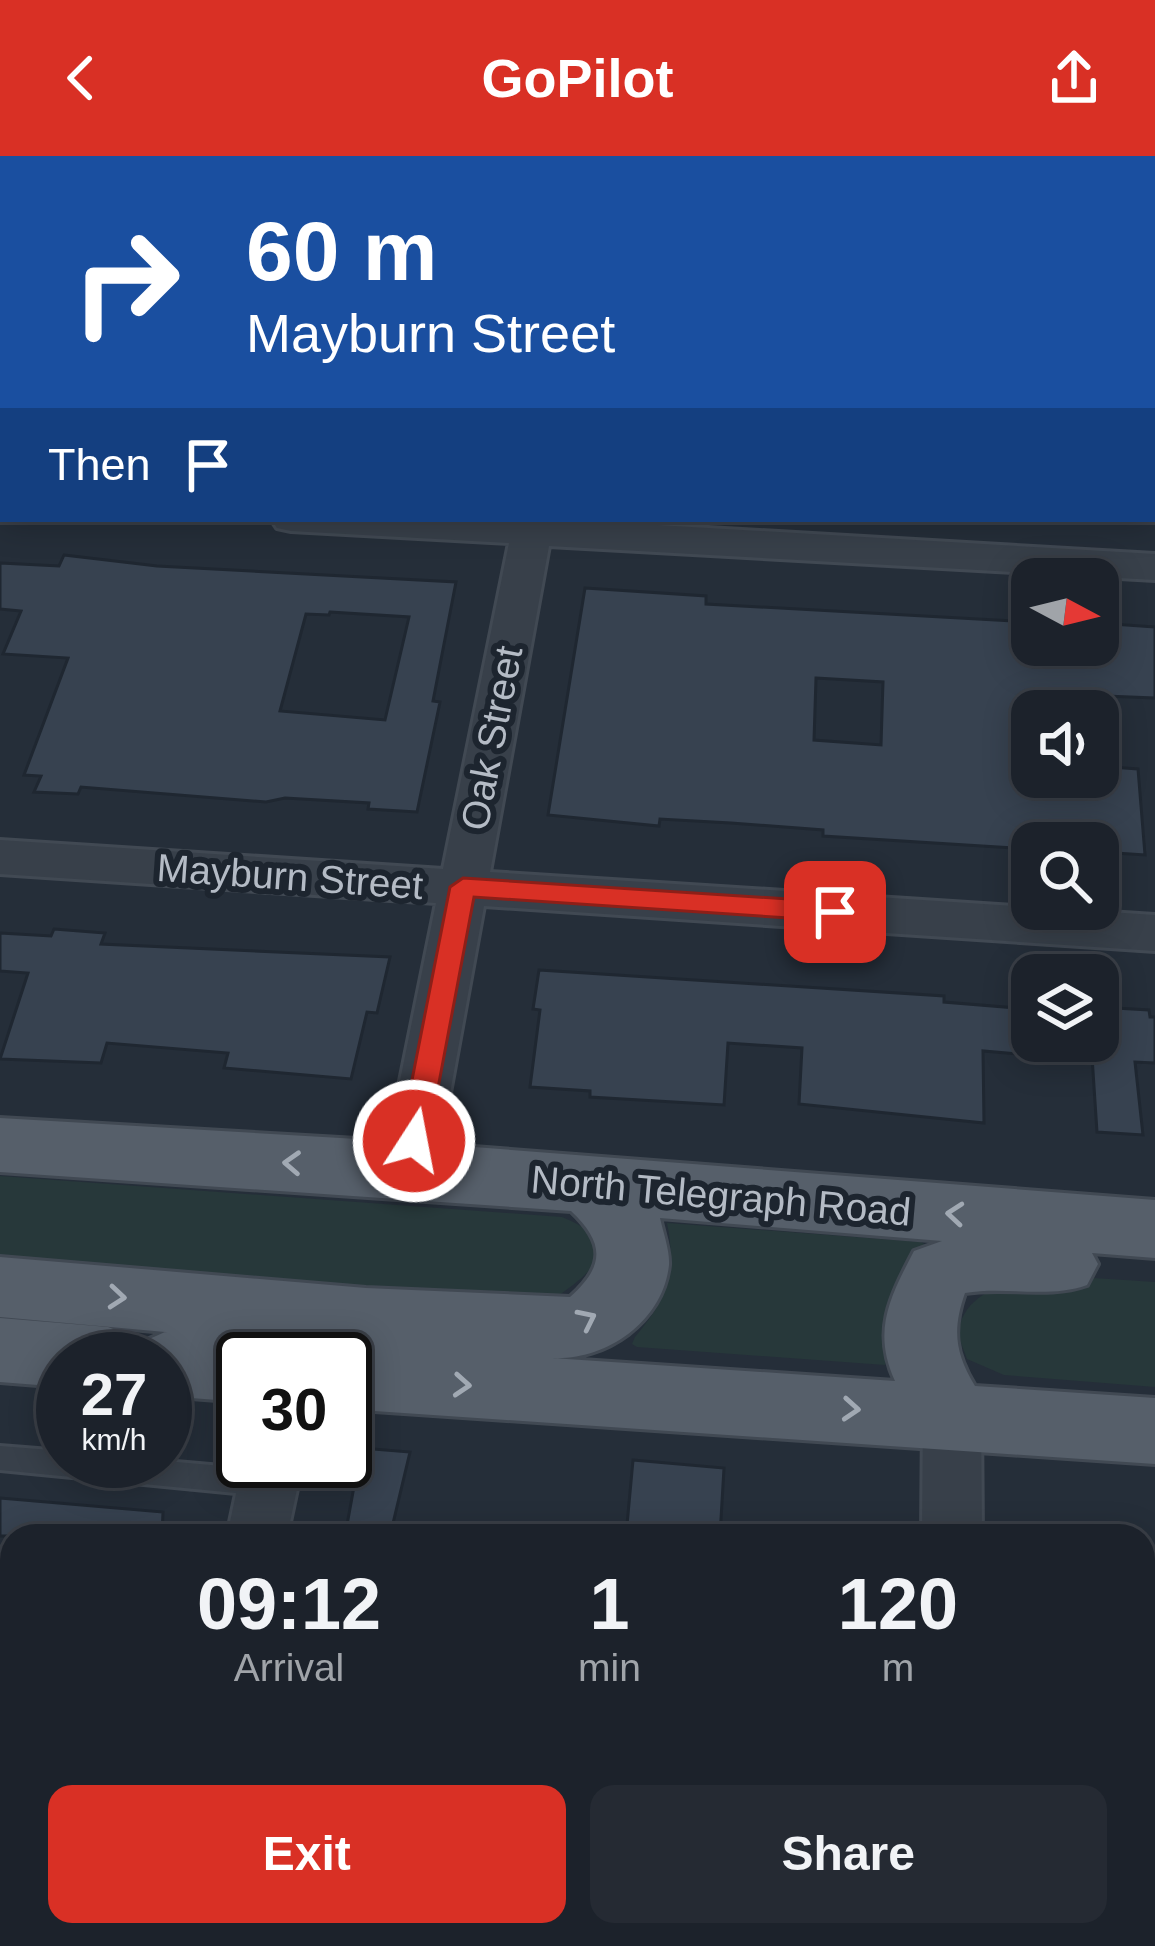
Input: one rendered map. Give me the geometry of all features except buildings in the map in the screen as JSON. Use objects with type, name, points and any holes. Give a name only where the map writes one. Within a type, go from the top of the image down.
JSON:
[{"type":"main road","name":"North Telegraph Road","points":[[0,1145],[409,1170],[1155,1229]]},
{"type":"main road","points":[[0,1287],[366,1319],[570,1328],[593,1321],[622,1294],[633,1265],[625,1218],[588,1184]]},
{"type":"main road","points":[[952,1416],[919,1357],[917,1326],[939,1272],[958,1263],[983,1260],[1155,1270]]},
{"type":"main road","points":[[0,1350],[36,1353]]},
{"type":"main road","points":[[372,1379],[1155,1431]]},
{"type":"street","points":[[394,522],[532,526],[1155,566]]},
{"type":"street","name":"Oak Street","points":[[409,1170],[532,526]]},
{"type":"street","name":"Mayburn Street","points":[[0,856],[1155,933]]},
{"type":"street","points":[[952,1416],[952,1524]]},
{"type":"lane","points":[[0,1458],[266,1493]]},
{"type":"shaded area","points":[[0,1176],[562,1217],[594,1237],[597,1258],[580,1279],[553,1299],[0,1274]]},
{"type":"shaded area","points":[[667,1223],[921,1242],[929,1247],[885,1365],[637,1347],[632,1344],[635,1337],[666,1284],[671,1256]]},
{"type":"shaded area","points":[[1047,1275],[1155,1282],[1155,1387],[1004,1375],[967,1359],[958,1335],[961,1320],[978,1298],[1004,1285]]},
{"type":"route","points":[[414,1141],[463,887],[835,912]]}]
